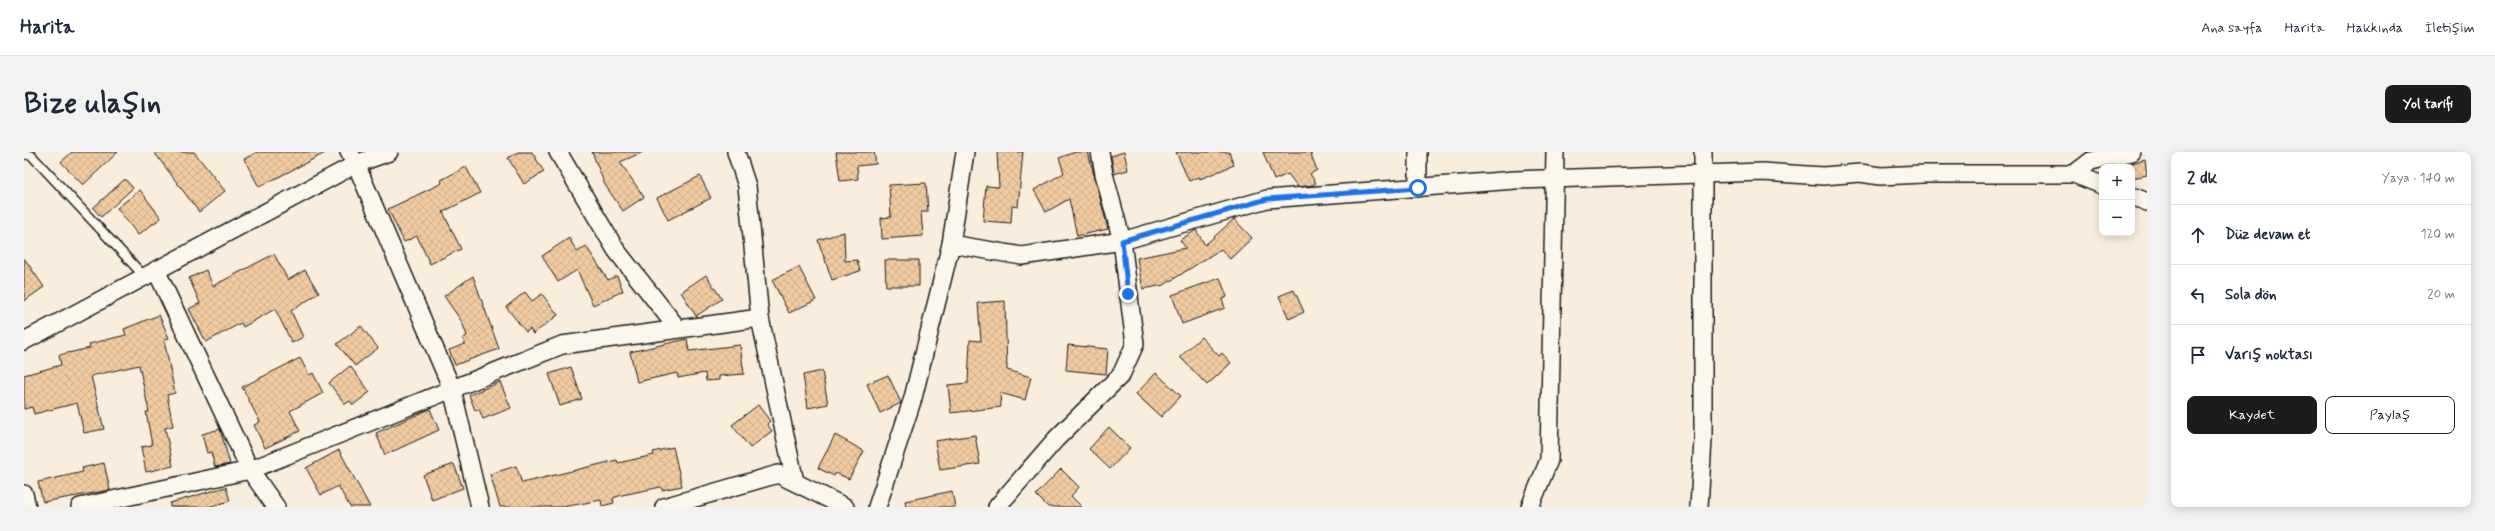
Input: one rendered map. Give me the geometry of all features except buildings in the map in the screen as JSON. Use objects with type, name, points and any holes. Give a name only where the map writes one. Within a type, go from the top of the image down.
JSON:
[{"type":"street","points":[[24,341],[150,273],[352,158],[389,152]]},
{"type":"street","points":[[558,152],[616,250],[678,329]]},
{"type":"street","points":[[736,152],[747,186],[760,318],[795,482]]},
{"type":"street","points":[[877,507],[913,398],[951,244],[966,152]]},
{"type":"street","points":[[997,507],[1056,440],[1121,375],[1135,344],[1122,241],[1104,174],[1100,152]]},
{"type":"street","points":[[1418,152],[1418,188]]},
{"type":"street","points":[[1530,507],[1549,460],[1555,152]]},
{"type":"street","points":[[1699,507],[1703,440],[1705,176],[1703,152]]},
{"type":"street","points":[[2074,174],[2091,161],[2132,152]]},
{"type":"street","points":[[352,158],[452,389],[480,507]]},
{"type":"street","points":[[951,244],[1022,256],[1122,241],[1267,199],[1555,178],[1705,176],[1763,172],[1823,176],[1860,173],[1880,176],[1923,174],[2074,174],[2099,184]]},
{"type":"street","points":[[2135,197],[2147,202]]},
{"type":"street","points":[[150,273],[250,470],[276,507]]},
{"type":"street","points":[[80,507],[250,470],[562,346],[760,318]]},
{"type":"street","points":[[664,507],[778,474],[846,507]]},
{"type":"street","points":[[24,494],[27,507]]},
{"type":"lane","points":[[24,154],[32,156],[150,273]]},
{"type":"route","points":[[1128,294],[1122,241],[1267,199],[1418,188]]}]
